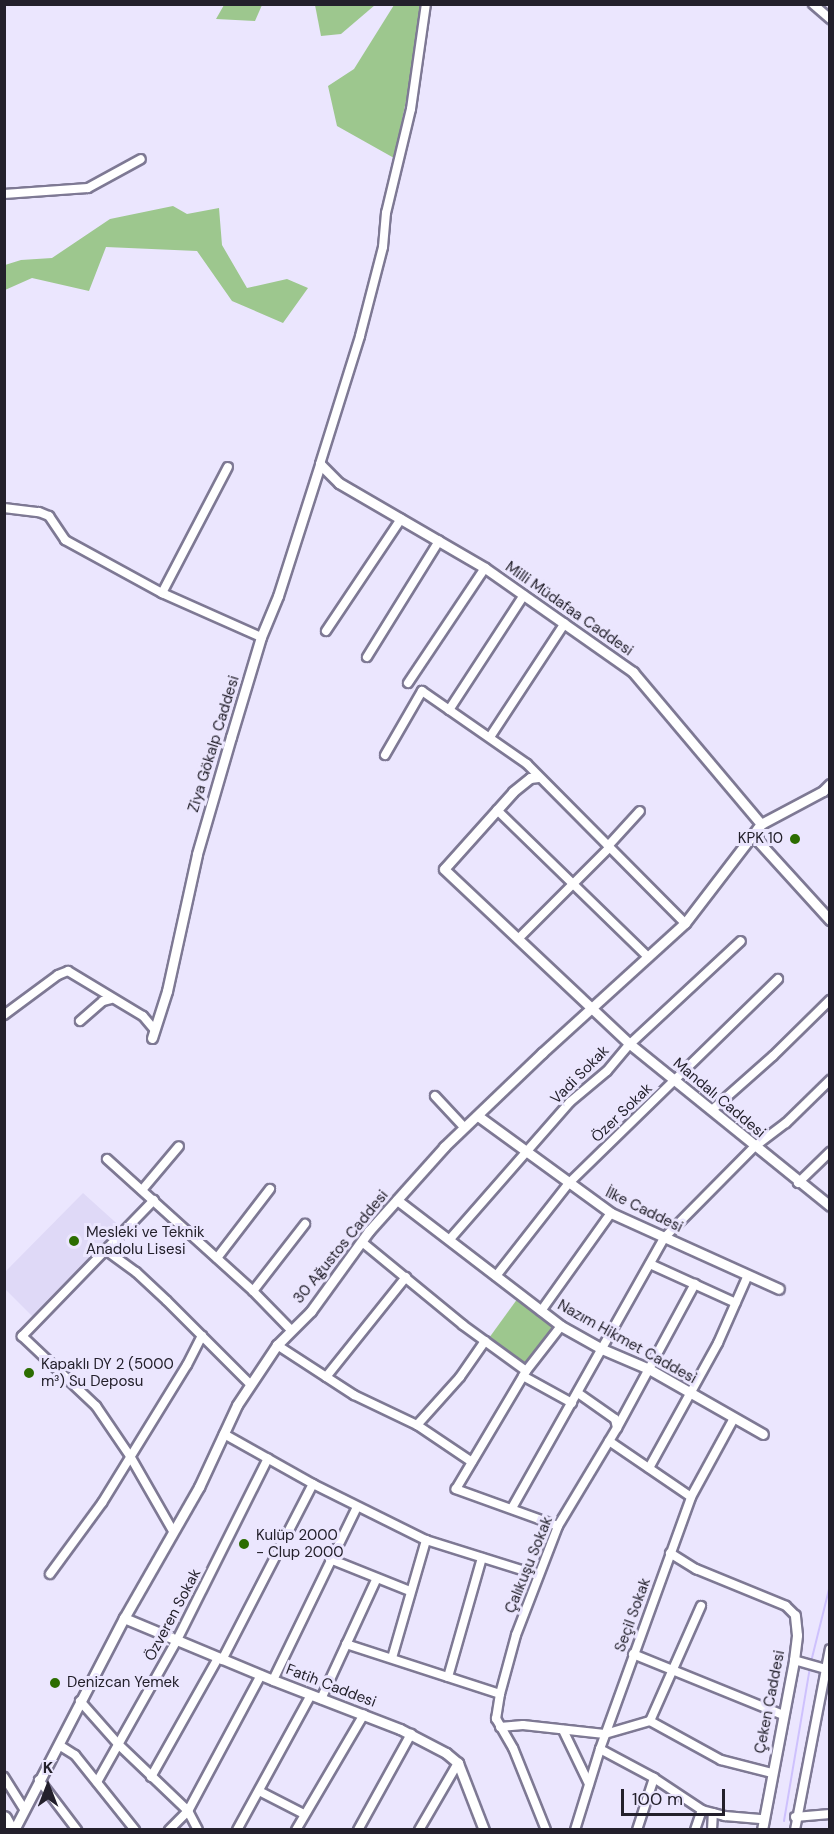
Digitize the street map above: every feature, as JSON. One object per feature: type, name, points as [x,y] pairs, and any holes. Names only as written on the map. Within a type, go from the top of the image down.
[{"type":"highway","points":[[4,1819],[12,1830]]},
{"type":"street","points":[[320,464],[360,336],[383,247],[386,213],[411,109],[426,4]]},
{"type":"street","points":[[813,4],[830,19]]},
{"type":"street","points":[[4,194],[88,188],[141,159]]},
{"type":"street","name":"Milli Müdafaa Caddesi","points":[[320,464],[339,483],[485,568],[633,672],[760,827],[758,841],[830,920]]},
{"type":"street","name":"Ziya Gökalp Caddesi","points":[[153,1034],[167,991],[197,854],[261,637],[278,596],[320,464]]},
{"type":"street","points":[[162,593],[228,467]]},
{"type":"street","points":[[4,508],[39,512],[49,516],[65,540],[162,593],[261,637]]},
{"type":"street","points":[[326,632],[401,519]]},
{"type":"street","points":[[367,657],[439,541]]},
{"type":"street","points":[[408,683],[485,568]]},
{"type":"street","points":[[449,710],[524,595]]},
{"type":"street","points":[[490,737],[565,623]]},
{"type":"street","points":[[385,755],[422,691],[527,764],[685,923]]},
{"type":"street","points":[[538,777],[530,778],[497,810],[648,957]]},
{"type":"street","points":[[760,827],[823,791],[830,784]]},
{"type":"street","name":"Mandalı Caddesi","points":[[497,810],[444,869],[630,1044],[798,1183],[830,1206]]},
{"type":"street","points":[[518,939],[574,884],[640,811]]},
{"type":"street","name":"30 Ağustos Caddesi","points":[[12,1830],[59,1746],[124,1618],[200,1487],[249,1383],[277,1345],[311,1311],[362,1242],[464,1127],[685,923],[760,827]]},
{"type":"street","name":"Vadi Sokak","points":[[450,1239],[570,1102],[607,1071],[630,1044],[741,941]]},
{"type":"street","points":[[4,1015],[58,975],[68,971],[111,999],[143,1016],[153,1034]]},
{"type":"street","name":"Özer Sokak","points":[[496,1276],[569,1183],[778,980]]},
{"type":"street","points":[[80,1021],[103,1001],[111,999]]},
{"type":"street","points":[[712,1110],[773,1056],[830,1000]]},
{"type":"street","points":[[512,1508],[665,1237],[754,1147],[786,1123],[830,1080]]},
{"type":"street","points":[[435,1096],[464,1127]]},
{"type":"street","name":"İlke Caddesi","points":[[478,1116],[528,1150],[611,1213],[779,1289]]},
{"type":"street","points":[[142,1190],[179,1146]]},
{"type":"street","points":[[798,1183],[830,1152]]},
{"type":"street","points":[[107,1160],[253,1291],[291,1330]]},
{"type":"street","points":[[217,1258],[270,1190]]},
{"type":"street","points":[[154,1200],[22,1336],[96,1406],[130,1456],[173,1531]]},
{"type":"street","name":"Nazım Hikmet Caddesi","points":[[398,1200],[561,1326],[602,1349],[649,1370],[763,1434]]},
{"type":"street","points":[[541,1311],[611,1213]]},
{"type":"street","points":[[253,1291],[305,1224]]},
{"type":"street","points":[[362,1242],[524,1373],[572,1402]]},
{"type":"street","points":[[107,1251],[136,1272],[249,1383]]},
{"type":"street","points":[[650,1264],[736,1303]]},
{"type":"street","points":[[649,1468],[691,1395],[748,1275]]},
{"type":"street","points":[[326,1377],[406,1277]]},
{"type":"street","name":"Çalıkuşu Sokak","points":[[498,1723],[500,1694],[516,1635],[558,1526],[649,1370],[695,1284]]},
{"type":"street","points":[[558,1526],[456,1489],[524,1373],[561,1326]]},
{"type":"street","points":[[50,1574],[102,1503],[187,1365],[202,1335]]},
{"type":"street","points":[[417,1425],[448,1391],[485,1341]]},
{"type":"street","points":[[277,1345],[354,1395],[417,1425],[472,1462]]},
{"type":"street","points":[[578,1393],[615,1419],[616,1428]]},
{"type":"street","name":"Seçil Sokak","points":[[575,1830],[605,1734],[691,1497],[734,1418]]},
{"type":"street","points":[[224,1434],[313,1484],[426,1540],[538,1575]]},
{"type":"street","points":[[609,1440],[691,1497]]},
{"type":"street","name":"Özveren Sokak","points":[[97,1782],[177,1640],[268,1458]]},
{"type":"street","points":[[151,1777],[220,1659],[313,1484]]},
{"type":"street","points":[[273,1680],[357,1507]]},
{"type":"street","points":[[392,1658],[426,1540]]},
{"type":"street","points":[[670,1553],[696,1569],[786,1606],[795,1615]]},
{"type":"street","points":[[448,1677],[482,1558]]},
{"type":"street","points":[[330,1559],[410,1590]]},
{"type":"street","points":[[237,1830],[346,1644],[378,1578]]},
{"type":"street","points":[[650,1721],[701,1606]]},
{"type":"street","name":"Çeken Caddesi","points":[[762,1830],[794,1660],[797,1635],[795,1615]]},
{"type":"street","name":"Fatih Caddesi","points":[[124,1618],[220,1659],[411,1734],[446,1753],[458,1763]]},
{"type":"street","points":[[346,1644],[500,1694]]},
{"type":"street","points":[[795,1830],[795,1817],[830,1649]]},
{"type":"street","points":[[633,1654],[783,1715]]},
{"type":"street","points":[[794,1660],[827,1670]]},
{"type":"street","points":[[169,1830],[188,1811],[261,1675]]},
{"type":"street","points":[[80,1701],[118,1744],[188,1811],[198,1830]]},
{"type":"street","points":[[298,1829],[304,1814],[364,1714]]},
{"type":"street","points":[[498,1723],[605,1734],[650,1721],[721,1760],[772,1773]]},
{"type":"street","points":[[498,1723],[513,1748],[546,1830]]},
{"type":"street","points":[[563,1730],[589,1784]]},
{"type":"street","points":[[358,1830],[411,1734]]},
{"type":"street","points":[[59,1746],[75,1755],[135,1830]]},
{"type":"street","points":[[600,1749],[654,1778],[702,1810],[763,1819]]},
{"type":"street","points":[[458,1763],[483,1829]]},
{"type":"street","points":[[419,1830],[458,1763]]},
{"type":"street","points":[[4,1777],[24,1809]]},
{"type":"street","points":[[637,1830],[654,1778]]},
{"type":"street","points":[[39,1780],[77,1830]]},
{"type":"street","points":[[259,1791],[304,1814]]},
{"type":"street","points":[[696,1830],[702,1810]]},
{"type":"street","points":[[712,1830],[713,1813]]},
{"type":"street","points":[[795,1817],[830,1814]]},
{"type":"shaded area","name":"Mesleki ve Teknik Anadolu Lisesi","points":[[83,1193],[124,1230],[35,1319],[5,1289],[4,1273]]},
{"type":"green space","points":[[315,4],[375,5],[341,34],[321,36]]},
{"type":"green space","points":[[224,5],[262,5],[255,21],[216,19]]},
{"type":"green space","points":[[394,5],[419,5],[420,12],[419,39],[394,158],[337,126],[328,86],[354,69]]},
{"type":"green space","points":[[173,206],[187,214],[219,208],[222,245],[247,288],[287,279],[308,288],[283,323],[232,301],[197,251],[106,247],[89,291],[32,278],[5,290],[5,265],[21,260],[52,258],[110,219]]},
{"type":"green space","points":[[518,1298],[556,1326],[527,1365],[489,1338]]},
{"type":"waterway","points":[[811,1662],[830,1585]]},
{"type":"waterway","points":[[784,1821],[810,1668]]},
{"type":"place","name":"KPK 10","points":[[795,839]]},
{"type":"place","name":"Mesleki ve Teknik Anadolu Lisesi","points":[[74,1241]]},
{"type":"place","name":"Kapaklı DY 2 (5000 m³) Su Deposu","points":[[29,1373]]},
{"type":"place","name":"Kulüp 2000 - Clup 2000","points":[[244,1544]]},
{"type":"place","name":"Denizcan Yemek","points":[[55,1683]]}]
